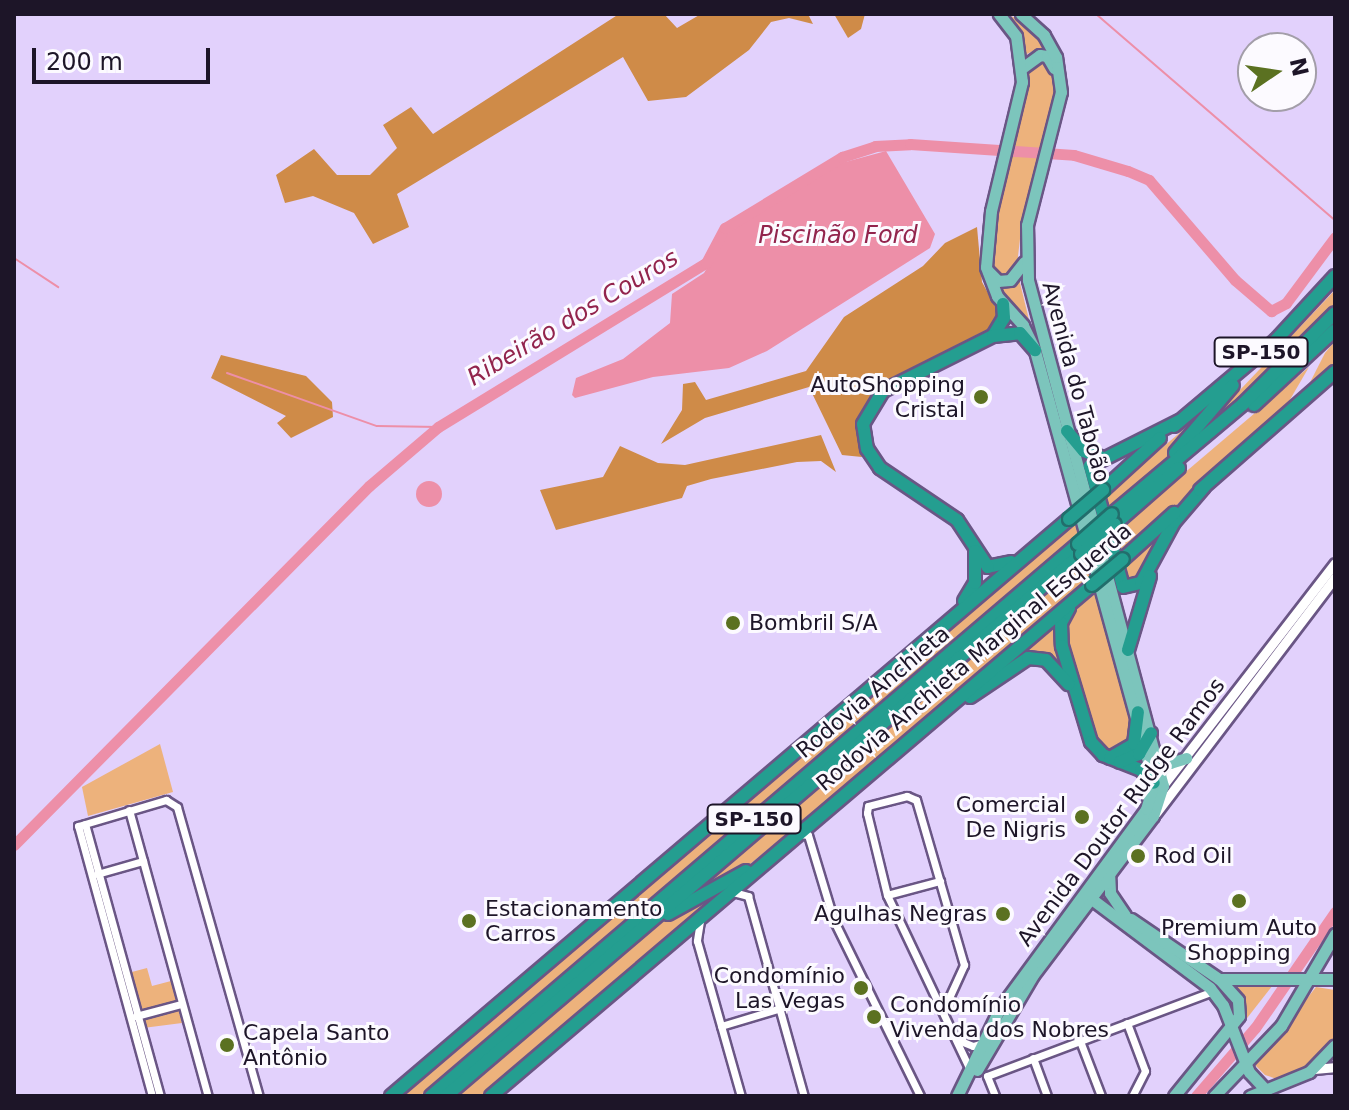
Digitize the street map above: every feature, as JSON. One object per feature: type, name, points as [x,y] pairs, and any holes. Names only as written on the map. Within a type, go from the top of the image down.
[{"type":"highway","name":"SP-150","points":[[391,1096],[1276,340],[1335,276]]},
{"type":"highway","points":[[993,336],[1004,318],[1003,304]]},
{"type":"highway","name":"Rodovia Anchieta","points":[[1114,519],[1145,486],[1275,375],[1335,313]]},
{"type":"highway","name":"Rodovia Anchieta","points":[[446,1096],[651,923],[1335,330]]},
{"type":"highway","points":[[1035,350],[1020,333],[993,336],[883,391],[863,424],[867,449],[880,468],[953,516],[974,543],[984,563],[996,569],[1047,537]]},
{"type":"highway","points":[[1145,486],[1276,340]]},
{"type":"highway","name":"Rodovia Anchieta Marginal Esquerda","points":[[494,1094],[797,833],[1123,559],[1335,372]]},
{"type":"highway","points":[[1179,421],[1125,452],[1091,464],[1089,474],[1119,582],[1126,589],[1137,587],[1153,564],[1174,522],[1204,487]]},
{"type":"highway","points":[[1067,431],[1084,451],[1103,458]]},
{"type":"highway","points":[[952,618],[975,583],[974,543]]},
{"type":"highway","name":"Rodovia Anchieta","points":[[431,1096],[1080,549]]},
{"type":"highway","points":[[1128,650],[1153,564]]},
{"type":"highway","points":[[1079,596],[1060,627],[1072,689],[1091,742],[1115,760],[1144,772],[1158,784]]},
{"type":"highway","points":[[915,736],[1025,659],[1046,660],[1072,689]]},
{"type":"highway","points":[[1115,760],[1133,746],[1138,712]]},
{"type":"highway","points":[[1115,760],[1149,739]]},
{"type":"highway","points":[[651,923],[721,887],[783,846]]},
{"type":"main road","points":[[999,14],[1016,36],[1022,68],[1012,134],[1001,167],[986,267],[998,281],[1010,280],[1025,258]]},
{"type":"main road","points":[[1021,14],[1050,54],[1031,58],[1022,68]]},
{"type":"main road","name":"Avenida do Taboão","points":[[1050,54],[1061,83],[1052,140],[1027,225],[1025,258],[1067,431],[1128,650],[1158,784]]},
{"type":"main road","name":"Avenida do Taboão","points":[[986,267],[1003,304],[1035,350],[1138,712],[1158,756],[1158,784],[1150,812]]},
{"type":"main road","points":[[1158,756],[1170,763],[1191,757]]},
{"type":"main road","name":"Avenida Doutor Rudge Ramos","points":[[965,1096],[1007,1014],[1077,914],[1088,891],[1109,870],[1150,812]]},
{"type":"main road","name":"Avenida Doutor Rudge Ramos","points":[[957,1096],[978,1071],[982,1043],[1088,891],[1150,812]]},
{"type":"main road","points":[[1109,870],[1110,893],[1125,915]]},
{"type":"main road","points":[[1088,891],[1213,991],[1244,1062],[1266,1090]]},
{"type":"main road","points":[[1088,891],[1219,979],[1239,1005],[1232,1031],[1174,1096]]},
{"type":"main road","points":[[1077,914],[1112,912]]},
{"type":"main road","points":[[1214,1096],[1281,1026],[1305,977],[1331,952],[1335,934]]},
{"type":"main road","points":[[1219,979],[1335,979]]},
{"type":"main road","points":[[1250,1096],[1313,1069],[1335,1045]]},
{"type":"street","name":"Avenida Doutor Rudge Ramos","points":[[1150,812],[1335,563]]},
{"type":"street","name":"Avenida Doutor Rudge Ramos","points":[[1158,784],[1191,757],[1335,577]]},
{"type":"street","points":[[943,1011],[964,970],[940,881],[911,795],[870,806],[867,813],[887,895],[956,1039],[995,1096]]},
{"type":"street","points":[[160,1096],[134,1017],[81,825],[166,800],[177,807],[259,1096]]},
{"type":"street","points":[[129,810],[208,1096]]},
{"type":"street","points":[[797,833],[808,835],[834,921],[920,1096]]},
{"type":"street","points":[[95,874],[143,861]]},
{"type":"street","points":[[887,895],[940,881]]},
{"type":"street","points":[[730,892],[748,896],[804,1096]]},
{"type":"street","points":[[701,918],[697,941],[741,1096]]},
{"type":"street","points":[[978,1071],[1033,1058],[1213,991]]},
{"type":"street","points":[[134,1017],[181,1004]]},
{"type":"street","points":[[721,1026],[781,1008]]},
{"type":"street","points":[[134,1017],[152,1096]]},
{"type":"street","points":[[1127,1023],[1145,1071],[1132,1096]]},
{"type":"street","points":[[956,1039],[967,1046],[982,1043]]},
{"type":"street","points":[[1080,1041],[1101,1096]]},
{"type":"street","points":[[1033,1058],[1047,1096]]},
{"type":"street","points":[[1313,1069],[1335,1067]]},
{"type":"shaded area","points":[[619,14],[664,14],[677,28],[701,14],[808,14],[813,24],[789,18],[771,22],[749,50],[686,97],[648,101],[623,57],[397,194],[409,227],[373,244],[354,213],[313,196],[285,203],[276,175],[314,149],[337,175],[370,175],[397,148],[383,125],[411,107],[433,134]]},
{"type":"shaded area","points":[[834,14],[865,14],[861,29],[848,38]]},
{"type":"shaded area","points":[[1004,14],[1029,22],[1049,53],[1037,49],[1023,56]]},
{"type":"shaded area","points":[[1042,58],[1057,80],[1054,115],[1023,213],[1017,265],[1011,277],[995,275],[990,248],[1000,187],[1027,71]]},
{"type":"shaded area","points":[[977,227],[982,282],[1001,317],[993,331],[876,389],[858,426],[862,457],[842,455],[809,387],[705,418],[661,444],[682,410],[683,384],[695,382],[706,400],[806,371],[844,317],[923,266],[945,243]]},
{"type":"shaded area","points":[[1019,279],[1033,336],[1002,299],[998,286]]},
{"type":"shaded area","points":[[1335,290],[1335,306],[1311,333],[1203,429]]},
{"type":"shaded area","points":[[1335,341],[1335,368],[1299,404],[1325,353]]},
{"type":"shaded area","points":[[221,355],[306,376],[332,402],[333,417],[291,438],[277,423],[286,416],[211,378]]},
{"type":"shaded area","points":[[1309,367],[1281,415],[1122,552],[1115,532]]},
{"type":"shaded area","points":[[1197,418],[1174,451],[989,614],[420,1096],[403,1096]]},
{"type":"shaded area","points":[[821,435],[836,472],[821,461],[797,462],[711,479],[687,486],[682,498],[556,530],[540,490],[603,477],[620,446],[658,463],[685,465]]},
{"type":"shaded area","points":[[1169,527],[1134,585],[1129,586],[1122,566]]},
{"type":"shaded area","points":[[1087,558],[1092,575],[1084,584],[877,762],[750,864],[693,893]]},
{"type":"shaded area","points":[[1099,590],[1134,719],[1134,737],[1117,752],[1105,749],[1094,732],[1066,630],[1074,611]]},
{"type":"shaded area","points":[[1060,620],[1064,671],[1057,663],[1008,665]]},
{"type":"shaded area","points":[[160,744],[173,792],[88,816],[82,787]]},
{"type":"shaded area","points":[[744,876],[483,1096],[455,1096],[658,923]]},
{"type":"shaded area","points":[[147,968],[152,986],[171,981],[182,1023],[143,1028],[128,973]]},
{"type":"shaded area","points":[[1276,981],[1237,1031],[1230,985]]},
{"type":"shaded area","points":[[1316,987],[1335,990],[1334,1038],[1302,1071],[1277,1079],[1265,1075],[1255,1065]]},
{"type":"water","name":"Piscinão Ford","points":[[886,151],[935,234],[930,248],[767,351],[729,368],[653,377],[575,398],[572,395],[576,378],[623,359],[670,323],[672,294],[704,273],[729,232],[838,164]]},
{"type":"water","points":[[429,481],[438,485],[442,494],[438,503],[429,507],[420,503],[416,494],[420,485]]},
{"type":"waterway","points":[[1096,14],[1335,220]]},
{"type":"waterway","name":"Ribeirão dos Couros","points":[[14,845],[369,486],[438,427],[706,263],[725,228],[842,157],[875,146],[910,144],[1074,155],[1128,171],[1149,180],[1235,280],[1271,311],[1286,303],[1335,237]]},
{"type":"waterway","points":[[14,258],[58,287]]},
{"type":"waterway","points":[[227,373],[377,426],[438,427]]},
{"type":"waterway","points":[[1196,1096],[1255,1028],[1335,912]]},
{"type":"place","name":"AutoShopping Cristal","points":[[981,397]]},
{"type":"place","name":"Bombril S/A","points":[[733,623]]},
{"type":"place","name":"Comercial De Nigris","points":[[1082,817]]},
{"type":"place","name":"Rod Oil","points":[[1138,856]]},
{"type":"place","name":"Premium Auto Shopping","points":[[1239,901]]},
{"type":"place","name":"Agulhas Negras","points":[[1003,914]]},
{"type":"place","name":"Estacionamento Carros","points":[[469,921]]},
{"type":"place","name":"Condomínio Las Vegas","points":[[861,988]]},
{"type":"place","name":"Condomínio Vivenda dos Nobres","points":[[874,1017]]},
{"type":"place","name":"Capela Santo Antônio","points":[[227,1045]]}]
